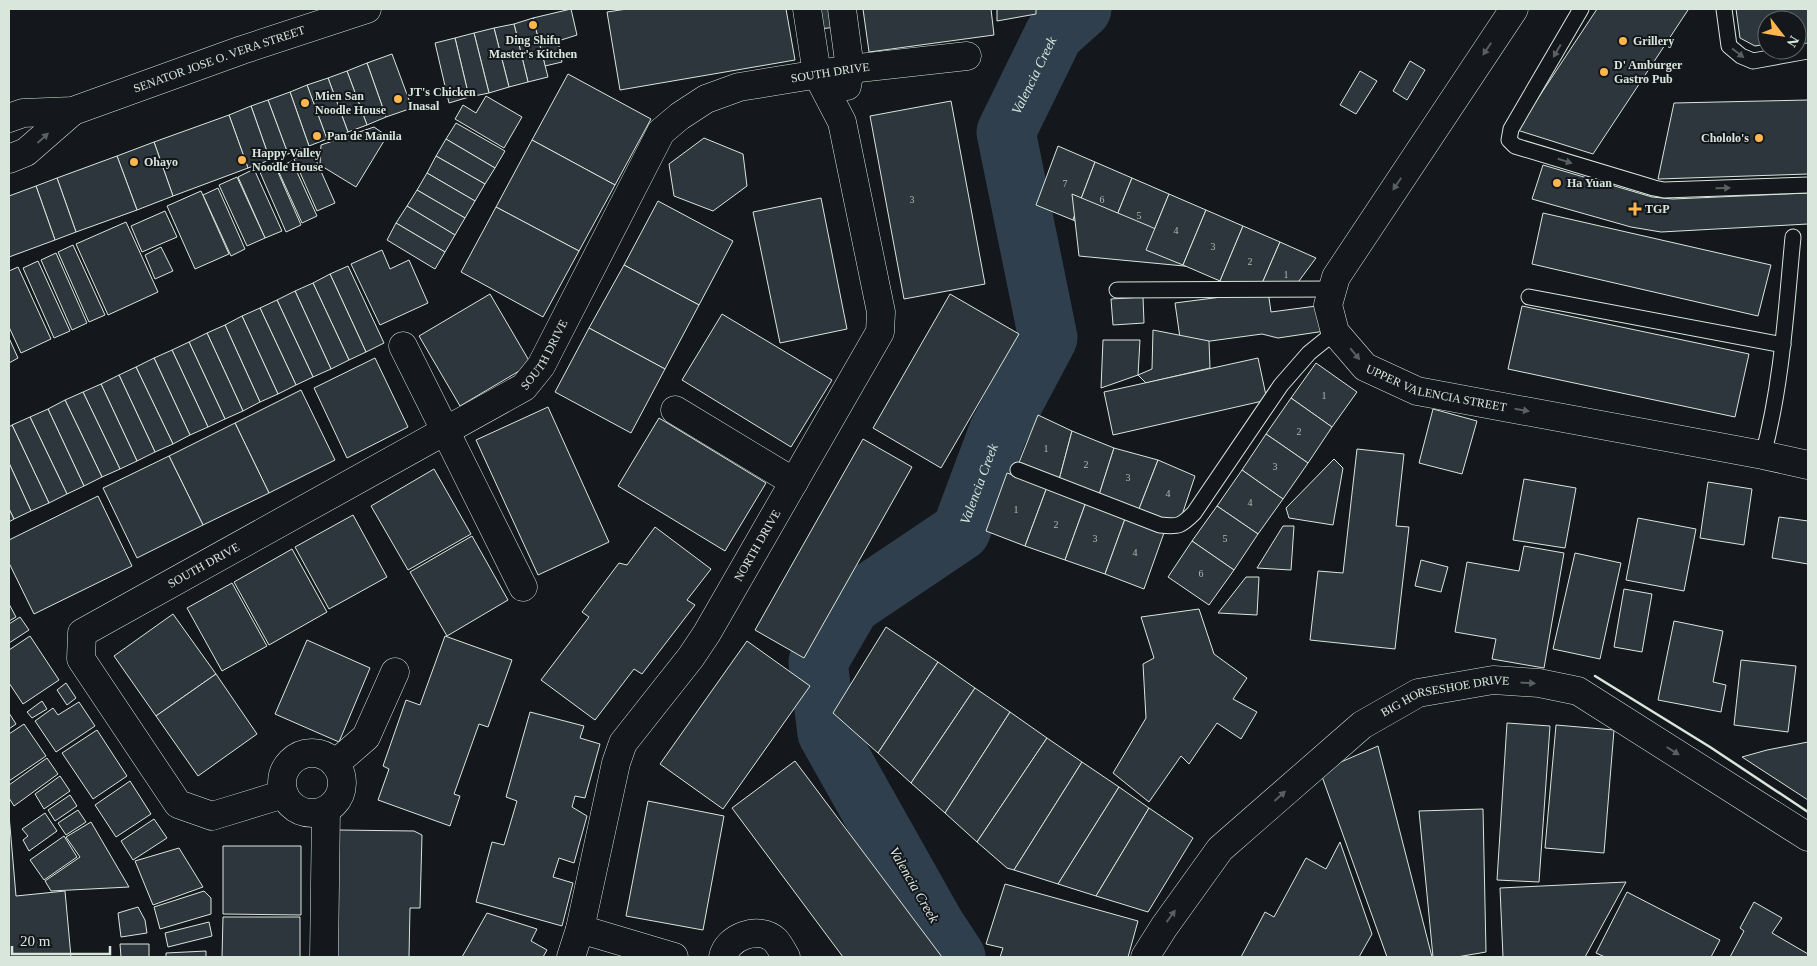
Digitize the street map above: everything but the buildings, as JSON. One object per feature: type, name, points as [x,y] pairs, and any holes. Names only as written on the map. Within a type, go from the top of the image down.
[{"type":"street","name":"SENATOR JOSE O. VERA STREET","points":[[9,118],[23,113],[73,111],[242,50],[367,9]]},
{"type":"street","name":"NORTH DRIVE","points":[[571,957],[580,929],[616,763],[623,744],[691,657],[707,633],[880,332],[881,312],[842,122],[817,74],[807,9]]},
{"type":"street","name":"NORTH DRIVE","points":[[842,9],[850,69],[842,122]]},
{"type":"street","name":"UPPER VALENCIA STREET","points":[[1514,9],[1336,276],[1328,305],[1335,332],[1366,367],[1417,391],[1764,455],[1808,465]]},
{"type":"street","name":"SOUTH DRIVE","points":[[284,794],[212,816],[178,804],[81,659],[82,633],[524,387],[541,366],[662,132],[680,116],[706,99],[739,87],[817,74],[966,56]]},
{"type":"street","name":"SENATOR JOSE O. VERA STREET","points":[[9,159],[26,152],[73,111]]},
{"type":"street","points":[[403,346],[523,587]]},
{"type":"street","points":[[675,410],[794,482]]},
{"type":"street","points":[[336,764],[366,737],[394,672]]},
{"type":"street","name":"BIG HORSESHOE DRIVE","points":[[1145,957],[1164,926],[1220,849],[1362,725],[1418,693],[1493,680],[1539,683],[1578,691],[1808,837]]},
{"type":"street","points":[[305,754],[322,754],[336,764],[342,780],[339,798],[326,810],[314,814],[301,812],[291,805],[284,794],[283,777],[290,762],[305,754]]},
{"type":"street","points":[[324,957],[326,810]]},
{"type":"street","points":[[580,929],[674,957]]},
{"type":"street","points":[[723,957],[724,952],[734,939],[757,932],[774,939],[786,957]]},
{"type":"lane","points":[[1581,9],[1511,129],[1509,140],[1515,146],[1664,190],[1808,185]]},
{"type":"lane","points":[[1724,9],[1729,46],[1740,56],[1752,60],[1808,51]]},
{"type":"lane","points":[[1764,455],[1772,423],[1783,345],[1794,236]]},
{"type":"lane","points":[[1117,290],[1333,289]]},
{"type":"lane","points":[[1529,297],[1783,345]]},
{"type":"lane","points":[[1018,470],[1160,525],[1176,526],[1182,524],[1194,513],[1281,385],[1309,353],[1335,332]]},
{"type":"waterway","name":"Valencia Creek","points":[[956,957],[935,925],[827,733],[818,662],[851,605],[961,531],[998,432],[1048,338],[1006,132],[1054,34],[1082,9]]},
{"type":"wall","points":[[1595,676],[1710,747],[1808,812]]},
{"type":"place","name":"Ding Shifu Master's Kitchen","points":[[533,25]]},
{"type":"place","name":"Grillery","points":[[1623,41]]},
{"type":"place","name":"D' Amburger Gastro Pub","points":[[1604,72]]},
{"type":"place","name":"JT's Chicken Inasal","points":[[398,99]]},
{"type":"place","name":"Mien San Noodle House","points":[[305,103]]},
{"type":"place","name":"Pan de Manila","points":[[317,136]]},
{"type":"place","name":"Chololo's","points":[[1759,138]]},
{"type":"place","name":"Happy Valley Noodle House","points":[[242,160]]},
{"type":"place","name":"Ohayo","points":[[134,162]]},
{"type":"place","name":"Ha Yuan","points":[[1557,183]]},
{"type":"place","name":"TGP","points":[[1635,209]]}]
